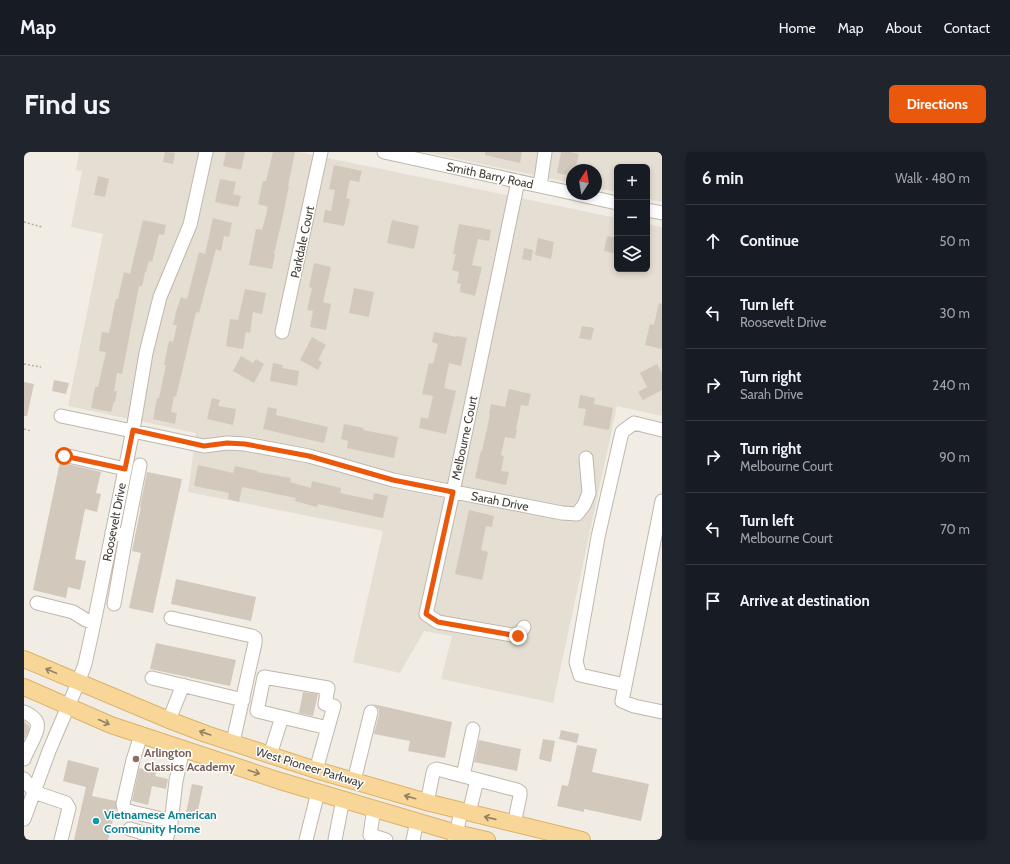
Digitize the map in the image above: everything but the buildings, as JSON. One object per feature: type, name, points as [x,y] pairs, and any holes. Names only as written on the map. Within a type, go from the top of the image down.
[{"type":"main road","name":"West Pioneer Parkway","points":[[24,659],[169,720],[316,770],[427,803],[582,840]]},
{"type":"main road","name":"West Pioneer Parkway","points":[[25,689],[111,725],[183,749],[318,792],[417,821],[455,836],[488,840]]},
{"type":"street","name":"Roosevelt Drive","points":[[24,818],[49,751],[85,664],[133,430],[146,353],[160,297],[190,224],[206,152]]},
{"type":"street","name":"Parkdale Court","points":[[282,332],[321,152]]},
{"type":"street","name":"Smith Barry Road","points":[[384,152],[566,192]]},
{"type":"street","points":[[540,186],[545,152]]},
{"type":"street","name":"Melbourne Court","points":[[518,181],[426,614],[438,622],[518,636],[524,627]]},
{"type":"street","points":[[602,200],[614,202]]},
{"type":"street","points":[[650,211],[662,213]]},
{"type":"street","name":"Sarah Drive","points":[[60,416],[204,446],[227,443],[245,444],[309,456],[393,480],[562,513],[577,514],[584,505],[589,493],[586,458]]},
{"type":"street","points":[[625,685],[580,675],[576,662],[598,537],[622,432],[634,423],[662,430]]},
{"type":"street","points":[[64,456],[125,469]]},
{"type":"street","points":[[114,604],[140,464]]},
{"type":"street","points":[[662,501],[622,701],[634,706],[662,712]]},
{"type":"street","points":[[117,505],[131,508]]},
{"type":"street","points":[[112,532],[126,536]]},
{"type":"street","points":[[37,603],[73,612],[94,623]]},
{"type":"street","points":[[171,618],[252,636],[255,638],[233,742]]},
{"type":"street","points":[[316,770],[328,728],[334,706],[325,704],[328,688],[264,677],[257,711],[328,728]]},
{"type":"street","points":[[152,678],[243,700]]},
{"type":"street","points":[[169,720],[183,686]]},
{"type":"street","points":[[24,712],[37,722],[38,728],[24,759]]},
{"type":"street","points":[[354,781],[370,712]]},
{"type":"street","points":[[270,755],[282,717]]},
{"type":"street","points":[[463,776],[473,729]]},
{"type":"street","points":[[141,735],[131,767],[123,804],[124,809],[171,821]]},
{"type":"street","points":[[130,829],[165,840],[171,821],[176,781],[183,749]]},
{"type":"street","points":[[427,803],[434,770],[437,769],[520,792],[514,824]]},
{"type":"street","points":[[24,779],[34,792],[66,802],[69,808],[61,840]]},
{"type":"street","points":[[455,836],[477,780]]},
{"type":"street","points":[[306,840],[318,792]]},
{"type":"street","points":[[335,840],[343,799]]},
{"type":"street","points":[[374,808],[370,836],[386,840]]},
{"type":"street","points":[[413,840],[417,821]]},
{"type":"path","points":[[24,222],[42,227]]},
{"type":"path","points":[[24,364],[41,367]]},
{"type":"path","points":[[24,429],[31,430]]},
{"type":"shaded area","points":[[79,152],[299,152],[614,217],[614,272],[650,272],[650,225],[662,227],[662,416],[617,406],[553,703],[441,679],[452,636],[424,631],[400,673],[353,662],[383,531],[188,492],[196,433],[68,406],[103,234],[71,227],[82,171],[76,170]]},
{"type":"shaded area","points":[[425,152],[662,152],[662,202],[650,200],[650,164],[614,164],[614,191],[602,189],[602,164],[566,164],[566,182]]},
{"type":"place","name":"Arlington Classics Academy","points":[[136,759]]},
{"type":"place","name":"Vietnamese American Community Home","points":[[96,821]]},
{"type":"route","points":[[64,456],[125,469],[133,430],[204,446],[227,443],[245,444],[309,456],[393,480],[453,492],[426,614],[438,622],[518,636]]}]
